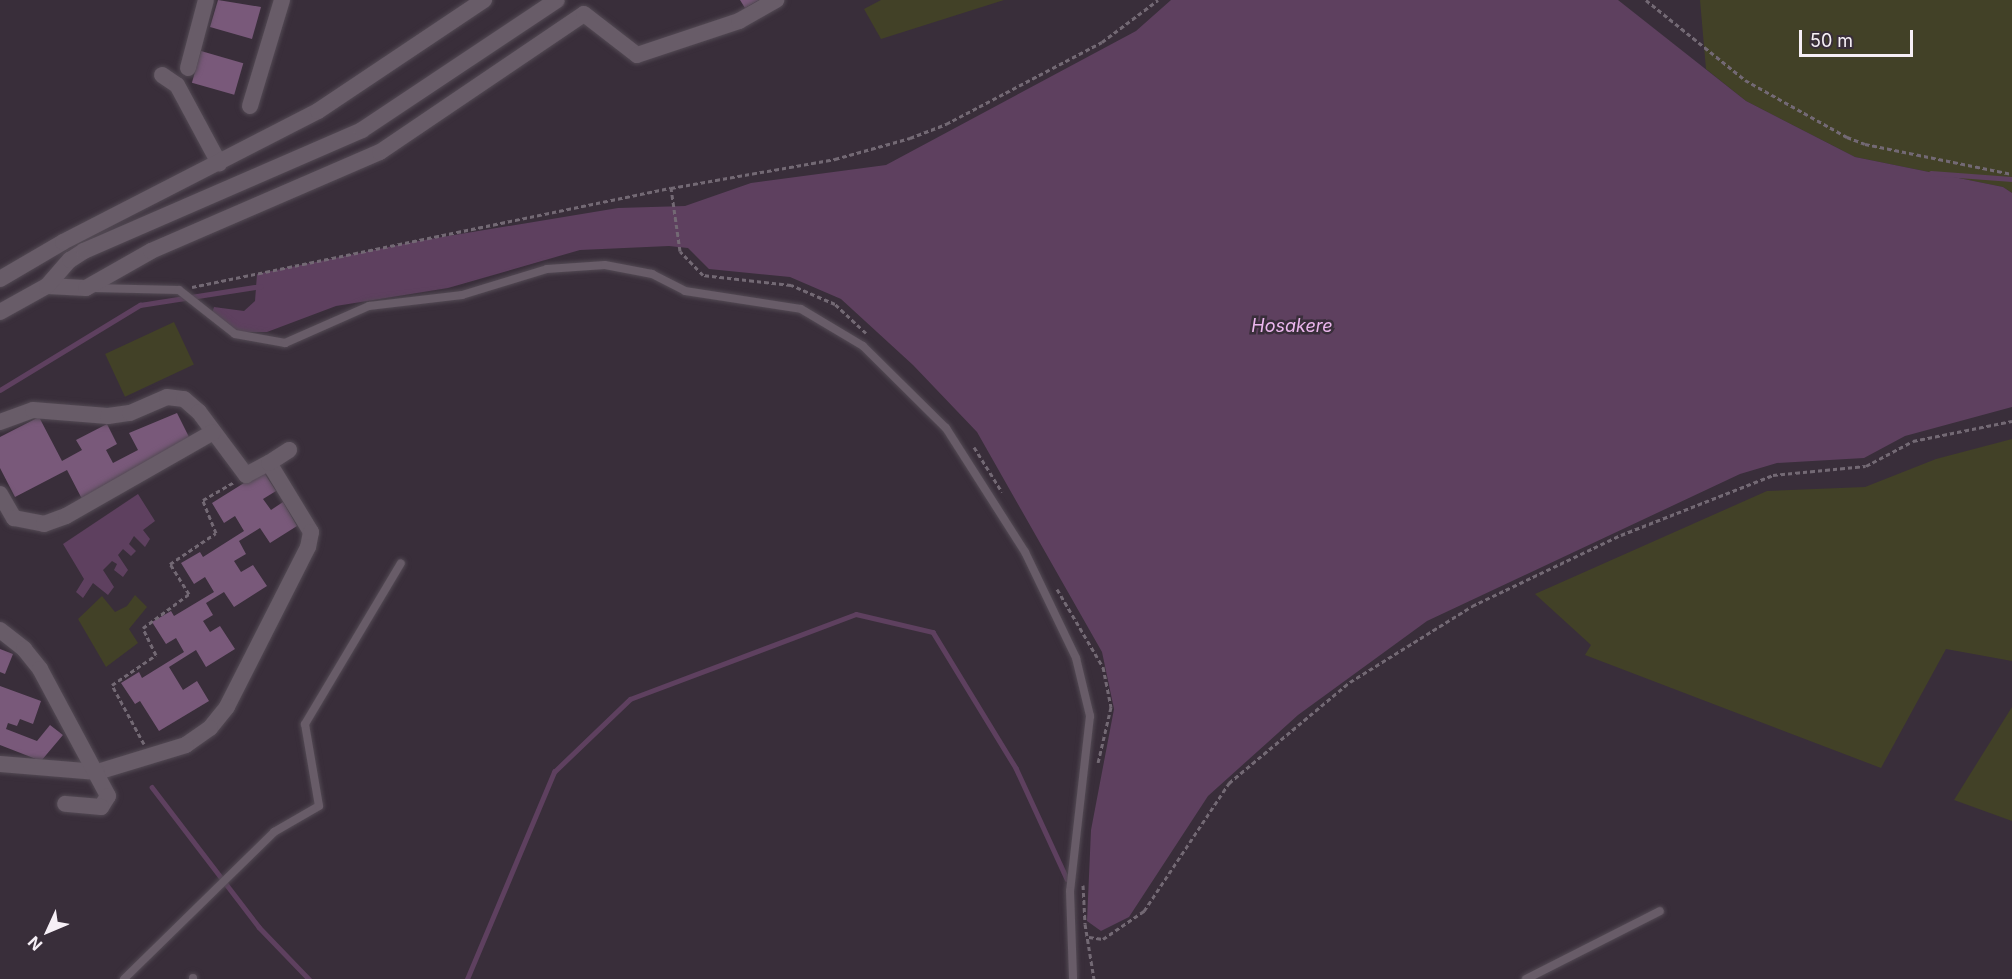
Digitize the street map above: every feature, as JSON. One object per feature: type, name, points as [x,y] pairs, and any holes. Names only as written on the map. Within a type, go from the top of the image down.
[{"type":"street","points":[[189,68],[206,0]]},
{"type":"street","points":[[250,106],[282,0]]},
{"type":"street","points":[[0,279],[74,236],[318,111],[484,0]]},
{"type":"street","points":[[0,312],[47,286],[70,260],[362,130],[557,0]]},
{"type":"street","points":[[47,286],[86,288],[151,251],[258,208],[380,152],[584,14],[637,55],[739,21],[776,0]]},
{"type":"street","points":[[162,75],[177,85],[219,163]]},
{"type":"street","points":[[362,130],[380,152]]},
{"type":"street","points":[[249,182],[258,208]]},
{"type":"street","points":[[142,229],[151,251]]},
{"type":"street","points":[[70,260],[86,288]]},
{"type":"street","points":[[0,422],[33,410],[108,416],[130,413],[166,397],[184,399],[246,475],[289,450]]},
{"type":"street","points":[[0,494],[14,518],[44,524],[66,516],[213,432]]},
{"type":"street","points":[[0,764],[97,772],[152,758],[195,739],[210,728],[227,707],[308,547],[311,532],[269,463]]},
{"type":"street","points":[[0,630],[24,649],[40,669],[108,796],[104,805],[65,804]]},
{"type":"lane","points":[[86,288],[179,290],[235,334],[285,343],[369,306],[462,295],[547,269],[605,265],[652,274],[685,291],[801,309],[863,346],[946,428],[1025,552],[1076,658],[1090,716],[1070,891],[1073,979]]},
{"type":"lane","points":[[124,979],[274,832],[319,806],[305,723],[401,563]]},
{"type":"lane","points":[[1526,979],[1660,911]]},
{"type":"path","points":[[179,290],[671,188],[835,159],[919,135],[1102,42],[1158,0]]},
{"type":"path","points":[[1646,0],[1745,80],[1847,136],[1865,144],[2012,174]]},
{"type":"path","points":[[671,188],[676,206],[680,251],[703,275],[791,285],[835,304],[875,341]]},
{"type":"path","points":[[1089,937],[1103,939],[1144,911],[1229,783],[1350,682],[1472,606],[1621,535],[1773,475],[1866,466],[1913,441],[2012,421]]},
{"type":"path","points":[[969,440],[1003,493]]},
{"type":"path","points":[[152,758],[112,685],[156,655],[143,628],[189,594],[170,564],[216,533],[203,500],[246,475]]},
{"type":"path","points":[[1053,581],[1102,667],[1111,706],[1097,766]]},
{"type":"path","points":[[1083,879],[1094,979]]},
{"type":"shaded area","points":[[881,0],[1004,0],[881,39],[864,9]]},
{"type":"shaded area","points":[[1700,0],[2012,0],[2012,193],[2003,187],[1855,157],[1746,101],[1706,69]]},
{"type":"shaded area","points":[[174,322],[194,365],[125,397],[105,354]]},
{"type":"shaded area","points":[[2012,439],[2012,661],[1946,649],[1881,768],[1585,655],[1591,645],[1535,594],[1767,491],[1865,487],[1936,459]]},
{"type":"shaded area","points":[[135,595],[147,607],[129,629],[138,643],[106,667],[78,619],[102,596],[115,612],[127,606]]},
{"type":"shaded area","points":[[2012,707],[2012,821],[1954,800]]},
{"type":"water","name":"Hosakere","points":[[1171,0],[1618,0],[1746,101],[1855,157],[2003,187],[2012,193],[2012,407],[1905,436],[1864,458],[1777,463],[1740,474],[1427,621],[1298,715],[1208,796],[1129,917],[1101,931],[1087,921],[1091,830],[1114,709],[1102,652],[977,432],[913,365],[841,299],[790,277],[709,269],[688,248],[669,246],[580,250],[448,288],[336,306],[267,332],[238,332],[212,313],[214,307],[244,311],[255,301],[257,274],[418,241],[618,208],[685,206],[751,183],[886,165],[1136,31]]},
{"type":"water","points":[[138,494],[155,521],[143,530],[150,539],[145,547],[134,536],[129,544],[136,551],[131,556],[123,549],[118,555],[128,570],[123,577],[114,570],[117,564],[112,561],[103,570],[114,587],[108,595],[93,583],[83,598],[76,592],[84,579],[63,544]]},
{"type":"building","points":[[218,0],[261,7],[252,39],[210,27]]},
{"type":"building","points":[[740,0],[759,0],[745,8]]},
{"type":"building","points":[[201,51],[243,63],[234,95],[192,83]]},
{"type":"building","points":[[177,413],[192,443],[82,499],[67,470],[15,497],[0,468],[0,437],[39,417],[62,461],[82,450],[76,440],[107,424],[117,444],[106,450],[113,463],[138,450],[129,433]]},
{"type":"building","points":[[263,471],[276,491],[263,499],[271,510],[283,502],[297,526],[270,543],[260,528],[239,541],[246,554],[234,561],[241,572],[253,565],[267,586],[234,607],[224,592],[206,603],[213,615],[203,621],[210,632],[220,626],[235,649],[206,667],[196,650],[169,667],[183,690],[197,681],[209,701],[159,731],[140,701],[135,704],[121,683],[139,672],[142,678],[184,652],[176,638],[166,644],[152,622],[171,611],[174,616],[214,592],[205,577],[194,584],[181,563],[200,552],[203,557],[244,531],[235,516],[224,523],[212,503]]},
{"type":"building","points":[[0,649],[13,654],[5,674],[0,672]]},
{"type":"building","points":[[0,686],[41,701],[33,724],[20,719],[17,726],[8,723],[6,729],[37,741],[50,725],[63,735],[41,761],[0,745]]},
{"type":"waterway","points":[[1931,173],[2012,179]]},
{"type":"waterway","points":[[0,390],[140,305],[261,286]]},
{"type":"waterway","points":[[467,979],[554,772],[630,699],[856,614],[933,632],[1016,768],[1067,879]]},
{"type":"waterway","points":[[152,787],[259,927],[309,979]]}]
